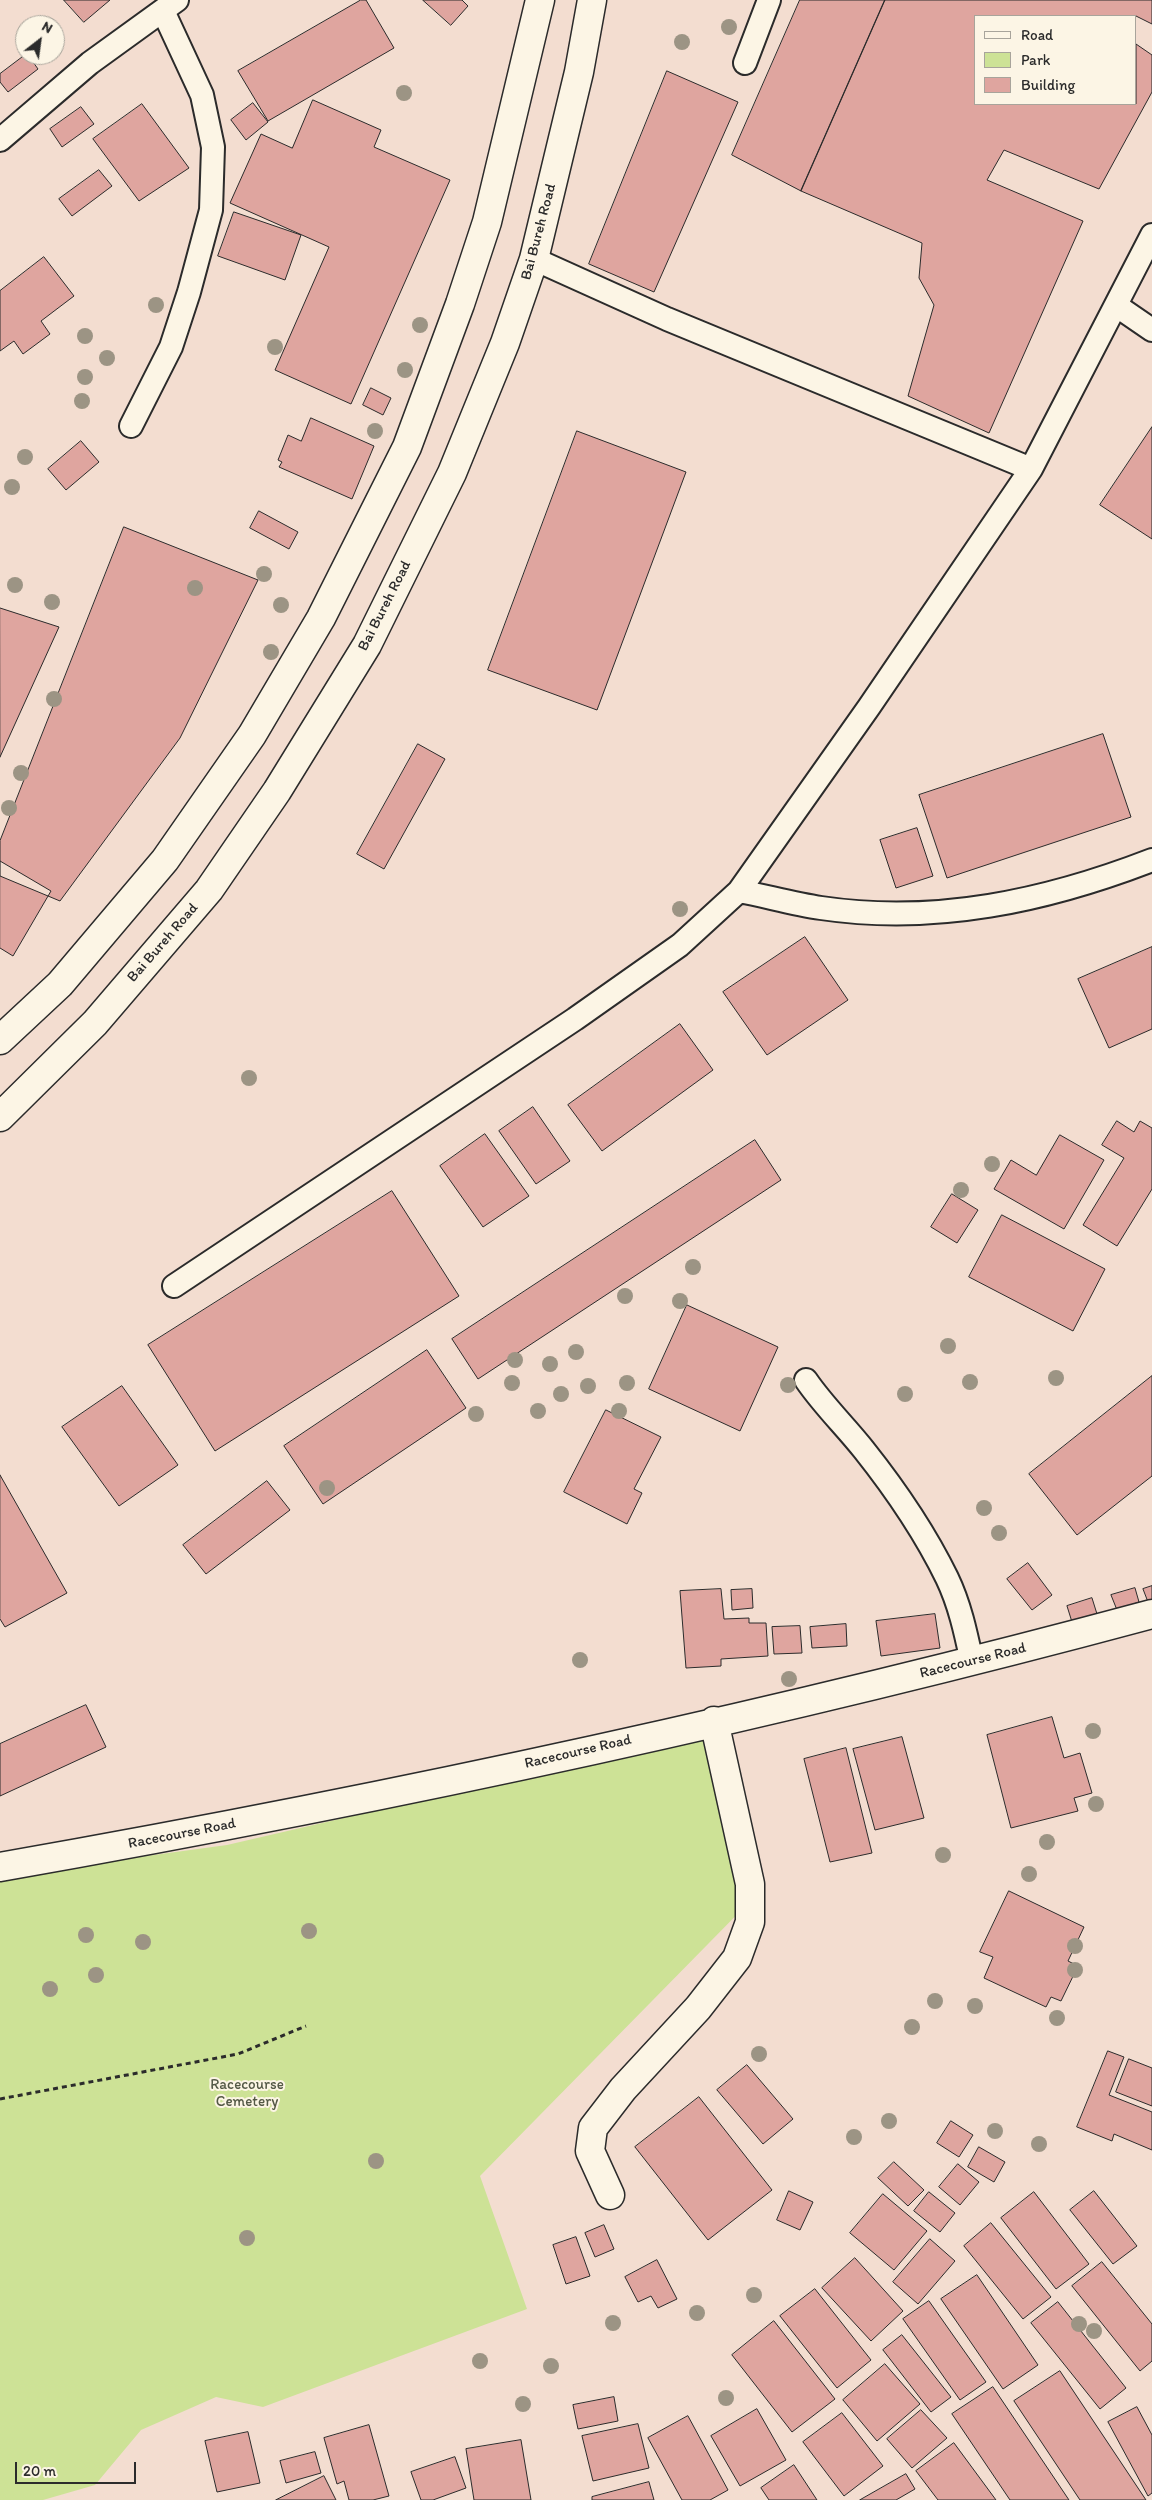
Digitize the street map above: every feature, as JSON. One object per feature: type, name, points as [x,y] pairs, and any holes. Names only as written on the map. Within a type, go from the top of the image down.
[{"type":"main road","points":[[0,1040],[60,984],[165,860],[252,735],[321,618],[407,447],[460,304],[487,222],[540,0]]},
{"type":"main road","name":"Bai Bureh Road","points":[[0,1117],[95,1022],[203,898],[276,791],[367,645],[452,473],[505,343],[534,259],[579,72],[592,0]]},
{"type":"main road","name":"Racecourse Road","points":[[0,1867],[416,1788],[972,1662],[1152,1614]]},
{"type":"main road","points":[[610,2195],[590,2151],[592,2128],[623,2089],[698,2008],[737,1958],[750,1922],[750,1884],[714,1721]]},
{"type":"lane","points":[[745,63],[769,0]]},
{"type":"lane","points":[[0,140],[90,63],[170,6],[202,95],[213,147],[211,210],[190,292],[171,346],[131,426]]},
{"type":"lane","points":[[174,1286],[576,1019],[680,945],[739,890],[870,707],[1031,469],[1117,306],[1152,235]]},
{"type":"lane","points":[[534,259],[667,319],[1031,469]]},
{"type":"lane","points":[[1117,306],[1152,330]]},
{"type":"lane","points":[[739,890],[820,908],[888,914],[937,913],[1037,898],[1108,877],[1152,860]]},
{"type":"lane","points":[[806,1380],[820,1401],[834,1414],[886,1478],[925,1540],[947,1579],[964,1624],[972,1662]]},
{"type":"path","points":[[0,2099],[238,2054],[306,2026]]},
{"type":"green space","name":"Racecourse Cemetery","points":[[728,1729],[765,1886],[480,2176],[527,2309],[263,2407],[216,2397],[141,2430],[95,2485],[43,2500],[0,2500],[0,1876],[227,1845]]},
{"type":"building","points":[[64,0],[110,0],[84,22]]},
{"type":"building","points":[[361,0],[366,0],[394,48],[268,121],[238,71]]},
{"type":"building","points":[[423,0],[462,0],[468,6],[451,25]]},
{"type":"building","points":[[800,0],[885,0],[801,191],[732,155]]},
{"type":"building","points":[[885,0],[1152,0],[1152,24],[1137,15],[974,15],[974,105],[1137,105],[1137,45],[1152,55],[1152,92],[1099,189],[1004,150],[987,180],[1083,221],[989,433],[908,396],[934,305],[919,278],[922,243],[801,191]]},
{"type":"building","points":[[15,63],[15,65],[35,65],[38,69],[8,92],[0,82],[0,74]]},
{"type":"building","points":[[667,71],[738,102],[654,292],[589,264]]},
{"type":"building","points":[[313,100],[381,130],[374,147],[450,180],[351,404],[275,370],[329,247],[230,203],[261,134],[292,148]]},
{"type":"building","points":[[253,103],[268,122],[246,140],[231,120]]},
{"type":"building","points":[[142,104],[189,168],[139,201],[93,139]]},
{"type":"building","points":[[81,107],[94,124],[62,147],[50,129]]},
{"type":"building","points":[[99,170],[112,186],[72,216],[59,199]]},
{"type":"building","points":[[234,212],[301,235],[285,280],[218,256]]},
{"type":"building","points":[[44,257],[74,296],[41,321],[50,334],[23,354],[14,341],[0,351],[0,291]]},
{"type":"building","points":[[371,388],[391,398],[383,415],[363,405]]},
{"type":"building","points":[[311,418],[374,446],[352,499],[279,467],[282,462],[278,460],[288,435],[301,441]]},
{"type":"building","points":[[1152,427],[1152,539],[1100,505]]},
{"type":"building","points":[[577,431],[686,472],[597,710],[488,670]]},
{"type":"building","points":[[81,441],[99,462],[66,490],[48,469]]},
{"type":"building","points":[[259,511],[298,532],[289,549],[250,528]]},
{"type":"building","points":[[124,527],[258,580],[180,738],[60,901],[0,876],[0,841]]},
{"type":"building","points":[[0,608],[59,627],[0,757]]},
{"type":"building","points":[[1103,734],[1131,817],[947,878],[919,795]]},
{"type":"building","points":[[418,744],[445,759],[384,869],[357,854]]},
{"type":"building","points":[[917,828],[933,876],[896,888],[880,840]]},
{"type":"building","points":[[0,861],[51,891],[13,956],[0,948]]},
{"type":"building","points":[[805,937],[848,1000],[767,1055],[723,992]]},
{"type":"building","points":[[1152,947],[1152,1029],[1109,1048],[1078,979]]},
{"type":"building","points":[[680,1024],[713,1070],[602,1151],[568,1105]]},
{"type":"building","points":[[533,1107],[570,1161],[536,1184],[499,1131]]},
{"type":"building","points":[[1117,1121],[1134,1132],[1140,1121],[1152,1128],[1152,1189],[1117,1246],[1083,1225],[1124,1158],[1102,1145]]},
{"type":"building","points":[[485,1134],[529,1196],[483,1227],[440,1166]]},
{"type":"building","points":[[1060,1135],[1104,1160],[1064,1229],[994,1189],[1011,1160],[1036,1175]]},
{"type":"building","points":[[755,1140],[781,1180],[478,1379],[452,1339]]},
{"type":"building","points":[[392,1191],[459,1296],[215,1451],[148,1345]]},
{"type":"building","points":[[952,1194],[978,1210],[957,1243],[931,1227]]},
{"type":"building","points":[[1002,1215],[1105,1269],[1073,1331],[969,1277]]},
{"type":"building","points":[[687,1305],[778,1347],[740,1431],[649,1389]]},
{"type":"building","points":[[427,1350],[466,1408],[323,1504],[284,1446]]},
{"type":"building","points":[[1152,1376],[1152,1476],[1077,1535],[1029,1474]]},
{"type":"building","points":[[122,1386],[178,1465],[119,1506],[62,1427]]},
{"type":"building","points":[[606,1410],[661,1437],[634,1489],[642,1493],[627,1524],[564,1492]]},
{"type":"building","points":[[0,1475],[67,1593],[5,1627],[0,1619]]},
{"type":"building","points":[[267,1481],[290,1510],[206,1574],[183,1545]]},
{"type":"building","points":[[1028,1563],[1052,1595],[1032,1610],[1007,1579]]},
{"type":"building","points":[[1152,1586],[1152,1601],[1148,1602],[1143,1589]]},
{"type":"building","points":[[1135,1588],[1139,1602],[1117,1610],[1111,1595]]},
{"type":"building","points":[[721,1589],[724,1619],[749,1618],[749,1623],[766,1623],[768,1656],[721,1659],[721,1666],[686,1668],[680,1591]]},
{"type":"building","points":[[752,1589],[753,1608],[732,1610],[731,1590]]},
{"type":"building","points":[[1092,1598],[1097,1614],[1072,1622],[1067,1606]]},
{"type":"building","points":[[935,1614],[940,1648],[881,1656],[876,1621]]},
{"type":"building","points":[[846,1624],[847,1646],[812,1648],[810,1627]]},
{"type":"building","points":[[800,1626],[802,1653],[774,1654],[772,1627]]},
{"type":"building","points":[[86,1705],[106,1747],[0,1796],[0,1744]]},
{"type":"building","points":[[1052,1717],[1064,1758],[1080,1753],[1092,1793],[1074,1798],[1078,1811],[1011,1828],[987,1735]]},
{"type":"building","points":[[902,1737],[924,1818],[875,1830],[853,1749]]},
{"type":"building","points":[[846,1748],[872,1853],[830,1862],[804,1759]]},
{"type":"building","points":[[1009,1891],[1084,1927],[1068,1961],[1078,1966],[1061,2001],[1051,1997],[1046,2007],[984,1978],[993,1957],[980,1952]]},
{"type":"building","points":[[1108,2051],[1124,2057],[1109,2095],[1152,2112],[1152,2150],[1114,2134],[1112,2141],[1077,2127]]},
{"type":"building","points":[[1129,2059],[1152,2068],[1152,2106],[1116,2092]]},
{"type":"building","points":[[747,2065],[793,2119],[763,2144],[717,2090]]},
{"type":"building","points":[[699,2097],[772,2190],[708,2240],[635,2147]]},
{"type":"building","points":[[951,2121],[973,2135],[959,2157],[937,2143]]},
{"type":"building","points":[[979,2147],[1005,2162],[994,2182],[968,2167]]},
{"type":"building","points":[[894,2162],[924,2190],[908,2206],[878,2178]]},
{"type":"building","points":[[958,2164],[979,2182],[960,2205],[939,2187]]},
{"type":"building","points":[[789,2191],[813,2202],[800,2230],[777,2220]]},
{"type":"building","points":[[1094,2191],[1137,2246],[1113,2264],[1070,2210]]},
{"type":"building","points":[[929,2192],[955,2213],[940,2232],[914,2211]]},
{"type":"building","points":[[1034,2192],[1089,2264],[1056,2289],[1001,2218]]},
{"type":"building","points":[[883,2194],[927,2231],[894,2270],[850,2233]]},
{"type":"building","points":[[991,2223],[1051,2297],[1023,2319],[964,2246]]},
{"type":"building","points":[[604,2225],[614,2249],[595,2257],[585,2233]]},
{"type":"building","points":[[576,2237],[590,2276],[566,2284],[553,2245]]},
{"type":"building","points":[[930,2239],[955,2261],[918,2304],[893,2282]]},
{"type":"building","points":[[855,2258],[903,2311],[871,2341],[822,2288]]},
{"type":"building","points":[[657,2260],[677,2299],[658,2308],[651,2296],[638,2302],[625,2277]]},
{"type":"building","points":[[1102,2262],[1152,2324],[1152,2361],[1140,2371],[1072,2286]]},
{"type":"building","points":[[977,2275],[1038,2365],[1003,2389],[941,2299]]},
{"type":"building","points":[[815,2289],[871,2360],[837,2388],[780,2316]]},
{"type":"building","points":[[929,2301],[986,2382],[960,2400],[903,2319]]},
{"type":"building","points":[[1058,2302],[1126,2388],[1100,2409],[1031,2323]]},
{"type":"building","points":[[774,2321],[835,2399],[792,2432],[732,2355]]},
{"type":"building","points":[[902,2335],[951,2397],[931,2412],[883,2350]]},
{"type":"building","points":[[885,2364],[920,2404],[877,2441],[843,2400]]},
{"type":"building","points":[[1060,2371],[1146,2500],[1080,2500],[1014,2401]]},
{"type":"building","points":[[993,2387],[1069,2500],[1010,2500],[952,2414]]},
{"type":"building","points":[[614,2397],[618,2421],[578,2429],[573,2405]]},
{"type":"building","points":[[1137,2407],[1152,2435],[1152,2493],[1148,2496],[1108,2422]]},
{"type":"building","points":[[757,2409],[786,2460],[740,2486],[711,2436]]},
{"type":"building","points":[[921,2410],[947,2438],[912,2468],[887,2439]]},
{"type":"building","points":[[842,2413],[883,2466],[844,2496],[803,2442]]},
{"type":"building","points":[[688,2416],[728,2490],[710,2500],[682,2500],[648,2438]]},
{"type":"building","points":[[638,2424],[649,2468],[593,2481],[582,2436]]},
{"type":"building","points":[[369,2425],[389,2496],[373,2500],[349,2500],[344,2481],[337,2484],[324,2438]]},
{"type":"building","points":[[248,2432],[260,2483],[217,2492],[205,2441]]},
{"type":"building","points":[[521,2440],[531,2500],[474,2500],[466,2449]]},
{"type":"building","points":[[954,2443],[996,2500],[938,2500],[916,2471]]},
{"type":"building","points":[[315,2452],[321,2473],[286,2483],[280,2461]]},
{"type":"building","points":[[455,2457],[466,2488],[433,2500],[421,2500],[411,2472]]},
{"type":"building","points":[[794,2465],[817,2500],[769,2500],[761,2488]]},
{"type":"building","points":[[906,2474],[915,2489],[896,2500],[860,2500]]},
{"type":"building","points":[[324,2476],[336,2500],[276,2500]]},
{"type":"building","points":[[649,2482],[654,2500],[592,2500],[592,2497]]}]
